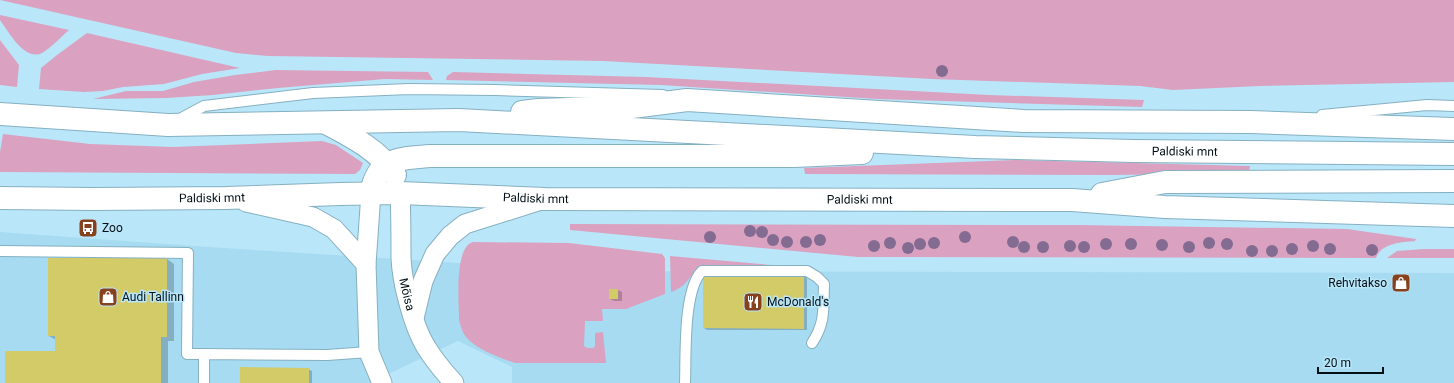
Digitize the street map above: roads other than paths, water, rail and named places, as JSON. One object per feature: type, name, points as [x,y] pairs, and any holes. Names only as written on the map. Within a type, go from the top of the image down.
[{"type":"main road","name":"Paldiski mnt","points":[[460,120],[538,110],[632,107],[687,100],[1024,121],[1251,122],[1454,129]]},
{"type":"main road","name":"Paldiski mnt","points":[[0,114],[168,125],[460,120],[975,147],[1134,151],[1454,154]]},
{"type":"main road","points":[[325,122],[354,138],[387,164],[394,174],[400,193]]},
{"type":"main road","points":[[371,193],[373,184],[380,170],[387,164],[404,159],[430,156],[794,156],[975,147]]},
{"type":"main road","name":"Paldiski mnt","points":[[1072,200],[1165,182],[1454,180]]},
{"type":"main road","name":"Paldiski mnt","points":[[0,198],[226,198],[400,193],[545,199],[1072,200],[1165,207],[1454,216]]},
{"type":"street","points":[[371,193],[366,264],[369,352],[382,383]]},
{"type":"street","name":"Mõisa","points":[[400,193],[402,228],[401,258],[405,290],[425,346],[454,383]]},
{"type":"street","points":[[226,198],[313,217],[334,229],[366,264]]},
{"type":"street","points":[[414,318],[423,281],[435,254],[450,236],[465,224],[545,199]]},
{"type":"lane","name":"Paldiski mnt","points":[[168,125],[204,106],[313,93],[409,89],[495,90],[658,94],[687,100]]},
{"type":"lane","name":"Paldiski mnt","points":[[1251,122],[1427,105],[1454,106]]},
{"type":"lane","points":[[0,251],[188,253],[188,354],[327,355],[369,352]]},
{"type":"lane","points":[[685,383],[688,312],[692,288],[697,276],[702,271],[807,271],[817,277],[824,284],[822,323],[819,333],[812,343]]},
{"type":"lane","points":[[204,354],[204,383]]},
{"type":"place","name":"Zoo","points":[[88,228]]},
{"type":"place","name":"Rehvitakso","points":[[1401,283]]},
{"type":"place","name":"Audi Tallinn","points":[[108,297]]},
{"type":"place","name":"McDonald's","points":[[753,302]]}]
